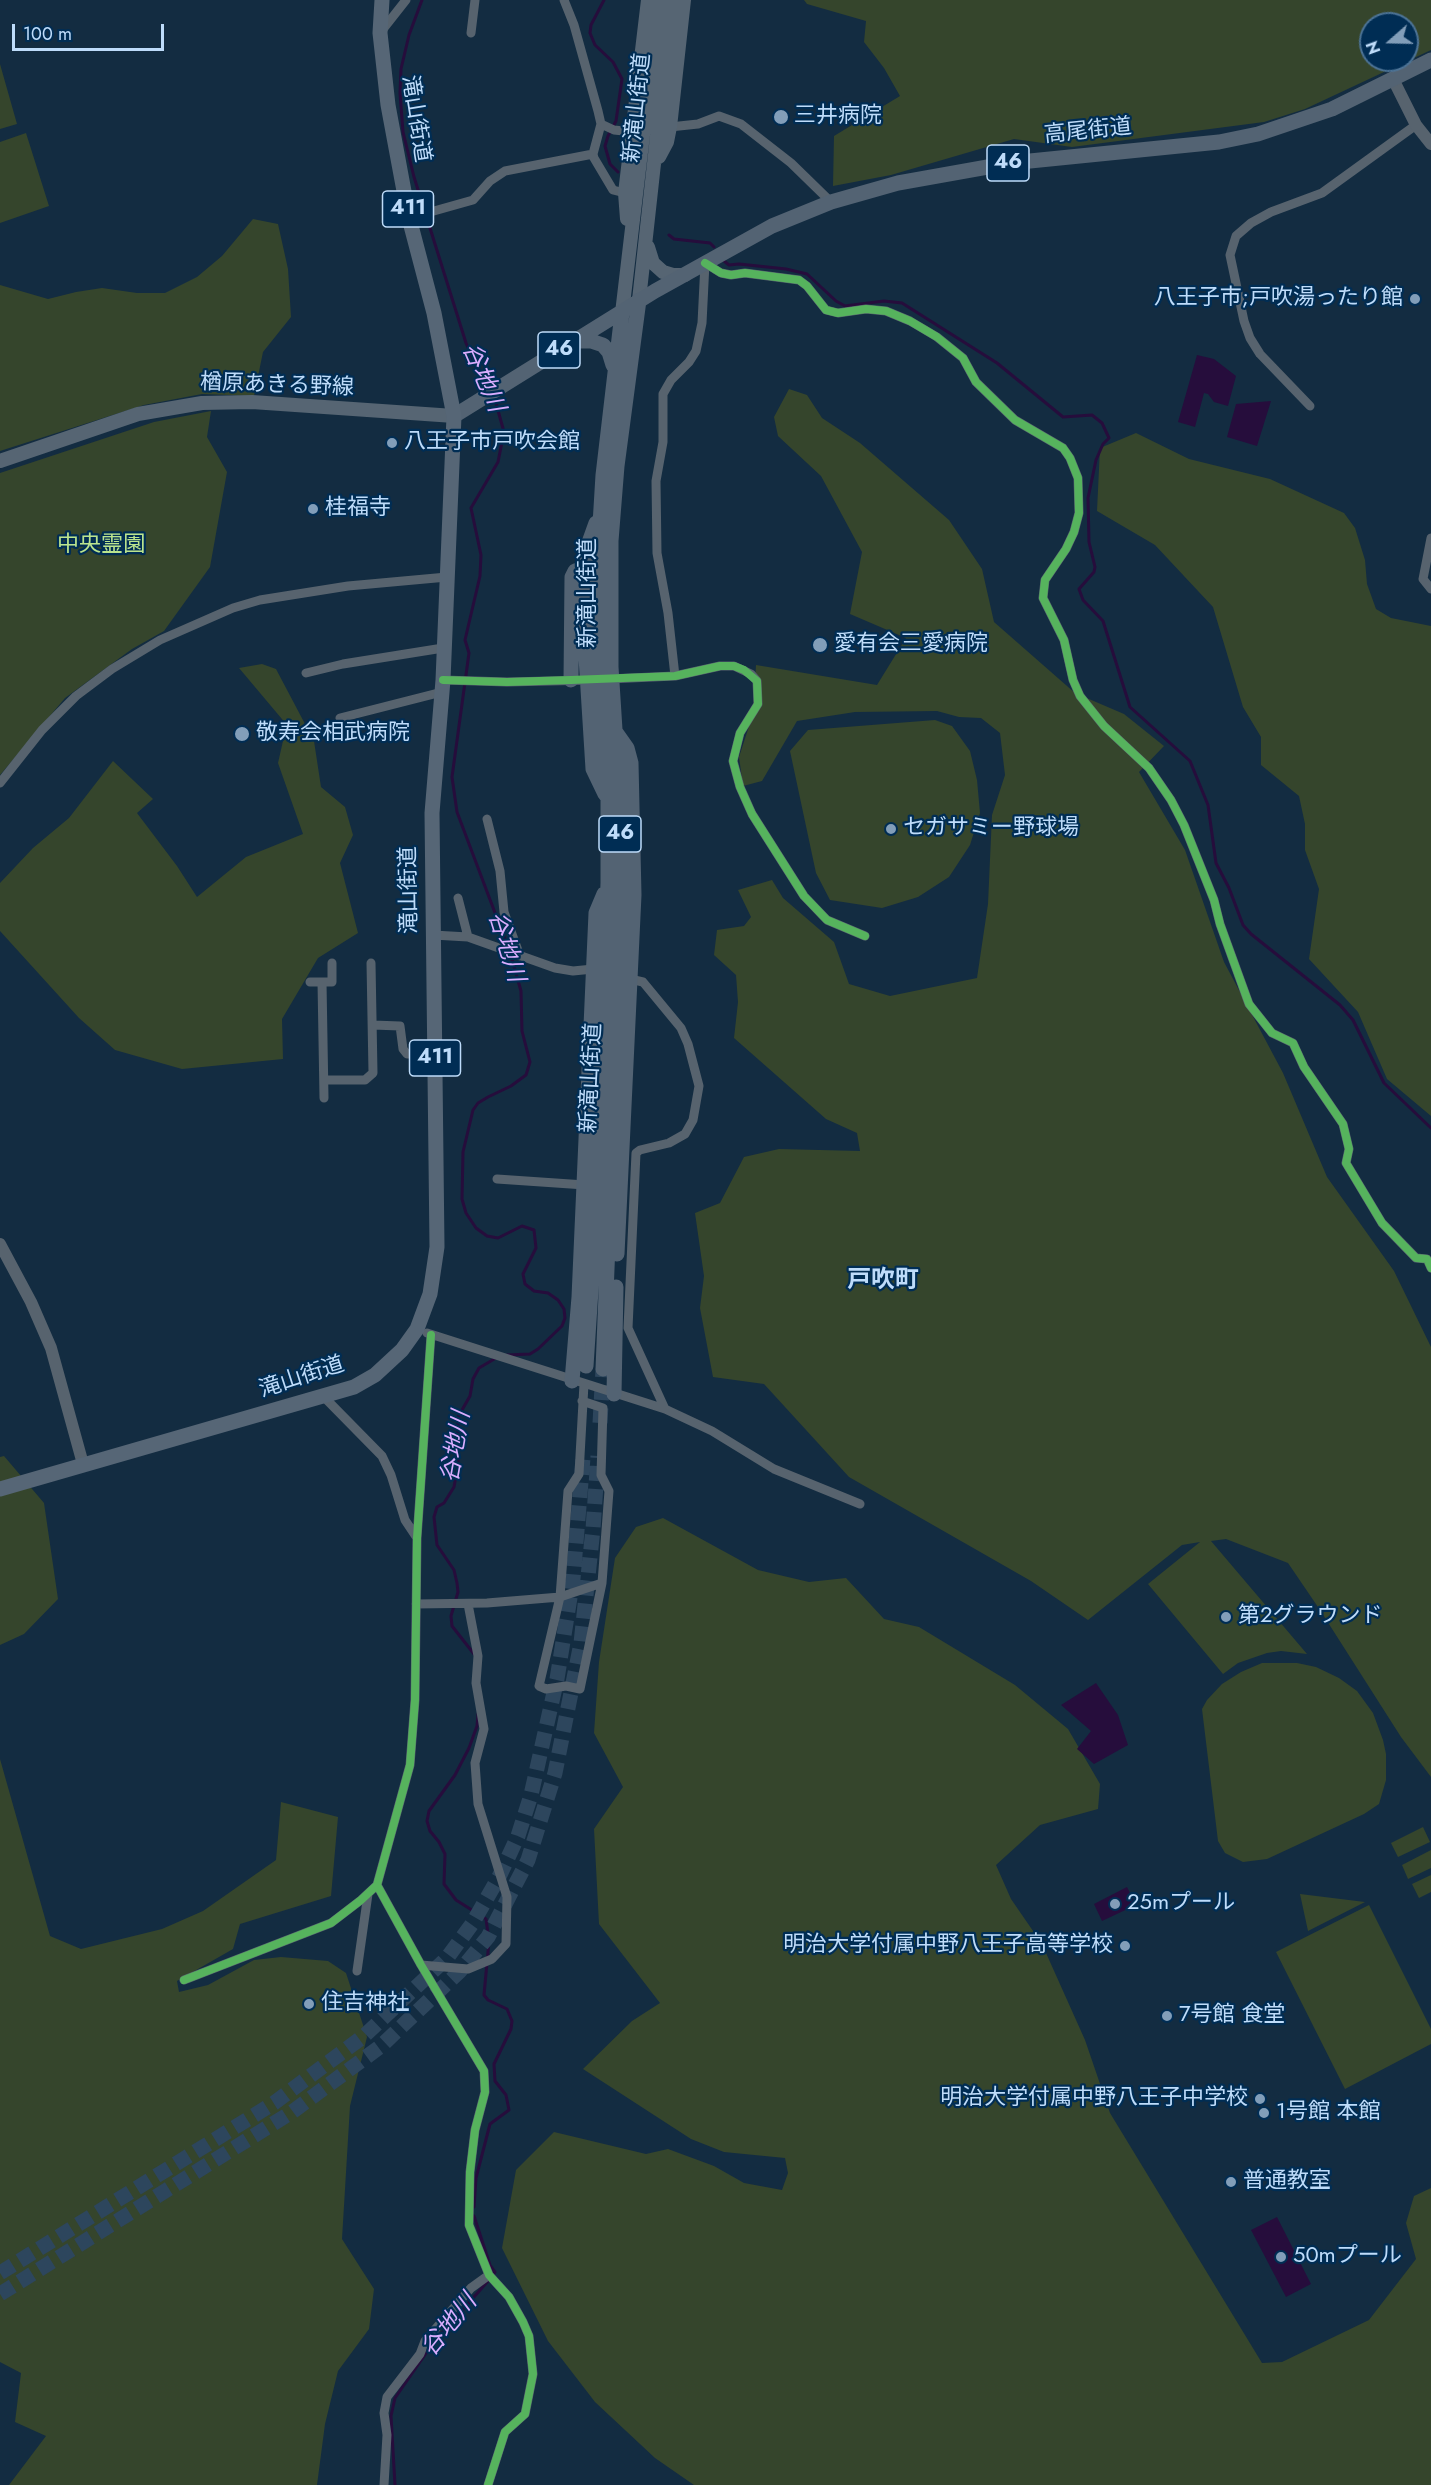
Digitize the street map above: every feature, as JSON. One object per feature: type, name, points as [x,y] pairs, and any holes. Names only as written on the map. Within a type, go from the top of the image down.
[{"type":"highway","name":"滝山街道","points":[[0,1489],[347,1390],[375,1375],[424,1332],[437,1248],[432,813],[434,762],[446,684],[443,648],[454,416],[434,313],[387,105],[380,33],[382,0]]},
{"type":"main road","points":[[629,263],[625,193],[648,0]]},
{"type":"main road","name":"新滝山街道","points":[[586,1365],[594,1245],[608,883],[608,799],[597,624],[600,516],[614,368],[629,263],[659,0]]},
{"type":"main road","name":"新滝山街道","points":[[603,1370],[621,918],[620,808],[610,633],[611,541],[617,466],[647,239],[672,0]]},
{"type":"main road","points":[[656,162],[667,142],[670,127],[684,0]]},
{"type":"main road","name":"高尾街道","points":[[622,312],[639,300],[772,226],[831,202],[898,183],[1010,163],[1239,138],[1317,115],[1431,60]]},
{"type":"main road","points":[[647,239],[648,251],[656,266],[663,272],[685,275]]},
{"type":"main road","name":"46","points":[[454,416],[622,312]]},
{"type":"main road","points":[[571,343],[591,340],[603,345],[609,352],[614,368]]},
{"type":"main road","name":"楢原あきる野線","points":[[0,461],[138,414],[202,402],[252,402],[454,416]]},
{"type":"main road","name":"46","points":[[600,516],[588,541],[586,666],[594,775],[608,799]]},
{"type":"main road","name":"46","points":[[574,680],[572,577],[575,571],[586,568]]},
{"type":"main road","name":"46","points":[[614,1394],[616,1289],[629,1153],[630,980],[634,895],[631,763],[627,748],[615,731]]},
{"type":"main road","name":"46","points":[[578,1383],[579,1297],[596,913],[608,883]]},
{"type":"street","points":[[380,33],[406,0]]},
{"type":"street","points":[[471,33],[475,0]]},
{"type":"street","points":[[564,0],[607,127],[593,154]]},
{"type":"street","points":[[1393,79],[1416,125],[1431,144]]},
{"type":"street","points":[[670,127],[698,124],[719,116],[741,124],[791,163],[831,202]]},
{"type":"street","points":[[1310,406],[1260,354],[1250,338],[1244,321],[1230,255],[1236,236],[1251,223],[1271,212],[1322,193],[1416,125]]},
{"type":"street","points":[[607,127],[633,132]]},
{"type":"street","points":[[413,217],[473,200],[490,181],[505,171],[593,154]]},
{"type":"street","points":[[593,154],[613,190],[625,193]]},
{"type":"street","points":[[675,676],[668,613],[657,553],[656,482],[663,442],[663,394],[671,380],[689,362],[700,339],[705,263],[721,273],[731,275],[745,273],[799,280],[807,286],[825,310],[838,313],[866,309],[886,311],[910,321],[937,337],[963,358],[976,382],[1015,420],[1063,448],[1070,458],[1078,478],[1079,513],[1066,549],[1045,580],[1043,598],[1064,640],[1073,680],[1080,696],[1104,726],[1149,768],[1171,800],[1184,825],[1214,900],[1220,924],[1249,1004],[1272,1033],[1293,1043],[1304,1067],[1343,1124],[1349,1149],[1346,1163],[1382,1223],[1416,1258],[1427,1259],[1431,1268]]},
{"type":"street","points":[[1431,538],[1423,579],[1431,589]]},
{"type":"street","points":[[0,783],[42,730],[76,696],[112,669],[160,640],[233,608],[260,600],[348,586],[447,577]]},
{"type":"street","points":[[306,674],[343,664],[443,648]]},
{"type":"street","points":[[340,718],[446,684],[469,681],[675,676],[720,666],[734,666],[751,674],[757,681],[758,704],[740,733],[733,761],[740,787],[752,814],[804,896],[827,920],[865,936]]},
{"type":"street","points":[[487,819],[500,871],[504,912],[518,955]]},
{"type":"street","points":[[458,897],[468,937]]},
{"type":"street","points":[[433,934],[468,937],[555,968],[573,971],[593,969]]},
{"type":"street","points":[[310,982],[332,982],[332,963]]},
{"type":"street","points":[[324,1080],[365,1080],[371,1076],[373,1025],[371,963]]},
{"type":"street","points":[[630,980],[643,982],[681,1029],[688,1044],[699,1086],[693,1120],[685,1134],[669,1143],[629,1153],[628,1328],[665,1409]]},
{"type":"street","points":[[322,982],[324,1098]]},
{"type":"street","points":[[373,1025],[400,1026],[403,1049],[407,1054],[435,1054]]},
{"type":"street","points":[[497,1179],[585,1185]]},
{"type":"street","points":[[0,1244],[31,1302],[51,1348],[83,1464]]},
{"type":"street","points":[[184,1980],[331,1923],[377,1885],[410,1765],[415,1700],[417,1538],[424,1332],[665,1409],[707,1428],[774,1469],[860,1504]]},
{"type":"street","points":[[578,1383],[582,1401],[579,1474],[568,1491],[560,1597],[539,1686],[546,1689],[566,1686],[580,1689],[602,1583],[609,1491],[601,1475],[603,1408],[582,1401]]},
{"type":"street","points":[[324,1397],[368,1439],[382,1456],[391,1475],[405,1520],[417,1538]]},
{"type":"street","points":[[416,1604],[468,1604],[560,1597],[602,1583]]},
{"type":"street","points":[[421,1965],[464,1970],[486,1962],[506,1944],[507,1898],[478,1804],[475,1763],[484,1729],[477,1683],[478,1656],[468,1604]]},
{"type":"street","points":[[377,1885],[484,2071],[485,2092],[475,2130],[468,2214],[473,2240],[489,2275],[504,2291],[529,2336],[532,2374],[525,2414],[505,2432],[488,2485]]},
{"type":"street","points":[[357,1971],[368,1894]]},
{"type":"street","points":[[384,2485],[387,2435],[384,2413],[387,2397],[420,2354],[425,2341],[471,2288],[489,2275]]},
{"type":"green space","points":[[804,0],[1431,0],[1431,50],[1419,56],[1419,12],[1359,12],[1359,72],[1384,72],[1305,109],[1264,122],[1072,147],[1014,139],[891,175],[833,186],[834,136],[900,96],[884,68],[864,42],[866,21],[807,4]]},
{"type":"green space","points":[[0,64],[17,124],[0,129]]},
{"type":"green space","points":[[26,133],[49,206],[0,223],[0,142]]},
{"type":"green space","points":[[253,219],[278,224],[288,269],[291,317],[263,352],[254,396],[202,394],[144,405],[0,451],[0,285],[48,299],[102,288],[137,293],[165,293],[197,277],[222,256]]},
{"type":"green space","points":[[789,389],[807,395],[822,418],[860,443],[949,520],[982,569],[994,622],[1075,693],[1124,714],[1164,746],[1139,772],[1185,850],[1224,962],[1283,1073],[1327,1177],[1394,1271],[1431,1347],[1431,1777],[1401,1737],[1288,1563],[1226,1539],[1211,1541],[1307,1654],[1281,1651],[1267,1653],[1238,1663],[1223,1674],[1148,1584],[1200,1542],[1182,1545],[1088,1620],[1031,1581],[849,1477],[764,1384],[713,1377],[700,1308],[704,1276],[695,1213],[720,1203],[744,1157],[779,1149],[860,1151],[857,1133],[826,1119],[734,1038],[738,1002],[736,975],[714,955],[717,930],[744,926],[751,917],[738,890],[772,880],[783,898],[834,942],[849,984],[890,996],[977,978],[988,904],[992,815],[1005,775],[1000,733],[981,718],[959,717],[937,711],[855,712],[797,721],[762,781],[743,786],[739,757],[753,714],[756,665],[877,685],[906,638],[850,614],[862,552],[821,476],[778,436],[774,417]]},
{"type":"green space","name":"中央霊園","points":[[211,411],[207,437],[227,472],[210,567],[164,631],[132,649],[65,698],[0,775],[0,473],[154,422]]},
{"type":"green space","points":[[1136,433],[1189,459],[1270,479],[1344,513],[1355,528],[1365,560],[1367,584],[1376,609],[1391,618],[1431,626],[1431,1116],[1387,1079],[1358,1012],[1309,959],[1319,889],[1305,850],[1305,824],[1299,796],[1261,765],[1261,737],[1243,707],[1213,607],[1155,545],[1097,511],[1100,448]]},
{"type":"green space","points":[[262,664],[276,669],[314,741],[321,787],[345,807],[353,835],[340,863],[358,933],[318,958],[282,1019],[283,1059],[182,1069],[115,1050],[79,1018],[0,931],[0,883],[33,848],[69,818],[113,761],[153,799],[137,813],[197,897],[246,857],[303,834],[278,763],[283,741],[292,731],[239,668]]},
{"type":"green space","name":"セガサミー野球場","points":[[935,720],[952,726],[970,751],[977,780],[980,813],[970,845],[949,877],[918,897],[882,908],[830,900],[816,873],[790,751],[808,730]]},
{"type":"green space","points":[[4,1456],[44,1503],[58,1599],[24,1634],[0,1645],[0,1457]]},
{"type":"green space","points":[[663,1518],[758,1570],[809,1582],[846,1578],[884,1619],[919,1627],[1015,1685],[1068,1729],[1100,1784],[1098,1809],[1040,1825],[996,1865],[1011,1899],[1042,1944],[1085,2040],[1110,2113],[1262,2363],[1282,2362],[1369,2320],[1416,2259],[1406,2223],[1414,2196],[1431,2188],[1431,2485],[694,2485],[655,2458],[595,2402],[548,2341],[502,2248],[516,2170],[554,2132],[646,2154],[668,2149],[714,2166],[744,2183],[782,2190],[788,2173],[785,2158],[724,2152],[691,2139],[583,2069],[632,2021],[660,2003],[599,1924],[594,1829],[623,1787],[594,1733],[599,1662],[615,1558],[636,1527]]},
{"type":"green space","points":[[1262,1663],[1297,1663],[1316,1667],[1339,1678],[1357,1691],[1373,1713],[1383,1740],[1386,1754],[1386,1780],[1379,1804],[1364,1814],[1267,1859],[1243,1862],[1225,1853],[1218,1841],[1202,1709],[1222,1684]]},
{"type":"green space","points":[[0,1759],[50,1936],[81,1949],[162,1929],[203,1911],[276,1860],[281,1802],[338,1817],[331,1896],[240,1924],[233,1949],[177,1981],[179,1992],[208,1985],[254,1960],[281,1957],[328,1961],[346,1973],[367,2037],[350,2106],[342,2239],[374,2289],[369,2329],[338,2371],[325,2424],[317,2485],[9,2485],[46,2436],[15,2422],[21,2373],[0,2362]]},
{"type":"green space","points":[[1423,1827],[1430,1842],[1398,1857],[1391,1843]]},
{"type":"green space","points":[[1431,1850],[1431,1868],[1408,1879],[1402,1865]]},
{"type":"green space","points":[[1431,1875],[1431,1892],[1419,1898],[1412,1884]]},
{"type":"green space","points":[[1300,1894],[1365,1902],[1308,1931]]},
{"type":"green space","points":[[1369,1905],[1431,2029],[1431,2044],[1345,2089],[1276,1952]]},
{"type":"shaded area","points":[[1197,355],[1214,359],[1236,376],[1228,406],[1214,402],[1208,394],[1204,393],[1195,427],[1178,422]]},
{"type":"shaded area","points":[[1271,401],[1257,446],[1227,437],[1236,404]]},
{"type":"shaded area","points":[[1096,1683],[1118,1715],[1128,1745],[1094,1764],[1077,1749],[1091,1731],[1061,1705]]},
{"type":"shaded area","name":"25mプール","points":[[1127,1887],[1136,1905],[1102,1921],[1094,1904]]},
{"type":"shaded area","name":"50mプール","points":[[1277,2217],[1311,2284],[1286,2297],[1251,2230]]},
{"type":"waterway","name":"谷地川","points":[[422,0],[409,35],[401,69],[403,132],[414,177],[466,343],[476,366],[490,387]]},
{"type":"waterway","points":[[604,0],[591,25],[590,33],[595,45],[613,62],[622,79],[616,121],[605,146],[610,164],[618,172]]},
{"type":"waterway","points":[[669,235],[674,239],[710,243],[714,247]]},
{"type":"waterway","points":[[724,261],[729,265],[786,269],[807,274],[836,301],[845,306],[884,301],[902,303],[997,363],[1063,417],[1092,415],[1102,423],[1109,438],[1103,444],[1096,460],[1088,498],[1089,542],[1095,567],[1094,572],[1079,589],[1083,600],[1103,621],[1130,707],[1190,761],[1208,805],[1216,863],[1229,888],[1243,925],[1251,934],[1340,1005],[1353,1020],[1384,1083],[1431,1128]]},
{"type":"waterway","name":"谷地川","points":[[494,396],[504,432],[498,462],[471,508],[481,555],[480,576],[465,640],[469,653],[452,777],[457,812],[509,950]]},
{"type":"waterway","name":"谷地川","points":[[507,1355],[530,1354],[538,1349],[562,1326],[565,1318],[564,1309],[558,1300],[548,1293],[534,1291],[525,1284],[523,1274],[536,1248],[534,1230],[522,1226],[498,1238],[487,1236],[476,1228],[466,1213],[462,1199],[463,1152],[473,1110],[478,1103],[511,1086],[526,1075],[530,1062],[522,1031],[521,991],[511,956]]},
{"type":"waterway","name":"谷地川","points":[[474,1654],[452,1626],[451,1616],[458,1592],[457,1583],[454,1570],[437,1545],[434,1517],[437,1507],[444,1503],[454,1487],[458,1465],[458,1417],[470,1396],[473,1379],[479,1368],[496,1358]]},
{"type":"waterway","name":"谷地川","points":[[474,2207],[476,2178],[490,2124],[509,2110],[506,2095],[495,2081],[494,2064],[511,2029],[512,2021],[507,2009],[488,2000],[484,1995],[489,1941],[486,1919],[456,1900],[444,1884],[445,1854],[430,1831],[427,1821],[429,1811],[455,1775],[469,1748],[477,1726],[478,1714]]},
{"type":"waterway","name":"谷地川","points":[[474,2216],[490,2265],[495,2272],[492,2276]]},
{"type":"waterway","name":"谷地川","points":[[395,2485],[391,2416],[395,2398],[431,2346],[488,2281]]},
{"type":"tunnel","points":[[600,1423],[603,1369]]},
{"type":"tunnel","points":[[0,2294],[292,2112],[381,2046],[460,1971],[488,1937],[528,1860],[555,1773],[581,1643],[598,1456]]},
{"type":"tunnel","points":[[0,2273],[274,2103],[364,2036],[447,1958],[472,1924],[499,1877],[518,1836],[531,1795],[557,1679],[573,1579],[583,1458]]},
{"type":"cycle path","points":[[705,263],[721,273],[731,275],[745,273],[799,280],[807,286],[826,310],[838,313],[866,309],[886,311],[910,321],[937,337],[963,358],[976,382],[1015,420],[1063,448],[1078,478],[1079,513],[1066,549],[1045,580],[1043,598],[1064,640],[1073,680],[1080,696],[1104,726],[1149,768],[1171,800],[1184,825],[1214,900],[1220,924],[1249,1004],[1272,1033],[1293,1043],[1304,1067],[1343,1124],[1349,1149],[1346,1163],[1382,1223],[1416,1258],[1427,1259],[1431,1268]]},
{"type":"cycle path","points":[[443,680],[507,682],[675,676],[720,666],[734,666],[744,670],[757,681],[758,704],[740,733],[733,761],[740,787],[752,814],[804,896],[827,920],[865,936]]},
{"type":"cycle path","points":[[184,1980],[331,1923],[377,1885],[410,1765],[415,1700],[417,1538],[431,1335]]},
{"type":"cycle path","points":[[377,1885],[484,2071],[485,2092],[475,2130],[470,2172],[469,2225],[489,2275],[509,2297],[523,2322],[529,2336],[533,2374],[525,2414],[505,2432],[488,2485]]},
{"type":"place","name":"三井病院","points":[[781,117]]},
{"type":"place","name":"八王子市;戸吹湯ったり館","points":[[1415,299]]},
{"type":"place","name":"八王子市戸吹会館","points":[[392,443]]},
{"type":"place","name":"桂福寺","points":[[313,509]]},
{"type":"place","name":"愛有会三愛病院","points":[[820,645]]},
{"type":"place","name":"敬寿会相武病院","points":[[242,734]]},
{"type":"place","name":"セガサミー野球場","points":[[891,829]]},
{"type":"place","name":"第2グラウンド","points":[[1226,1617]]},
{"type":"place","name":"25mプール","points":[[1115,1904]]},
{"type":"place","name":"明治大学付属中野八王子高等学校","points":[[1125,1946]]},
{"type":"place","name":"住吉神社","points":[[309,2004]]},
{"type":"place","name":"7号館 食堂","points":[[1167,2016]]},
{"type":"place","name":"明治大学付属中野八王子中学校","points":[[1260,2099]]},
{"type":"place","name":"1号館 本館","points":[[1264,2113]]},
{"type":"place","name":"普通教室","points":[[1231,2182]]},
{"type":"place","name":"50mプール","points":[[1281,2257]]},
{"type":"district","name":"戸吹町","points":[[883,1281]]}]
